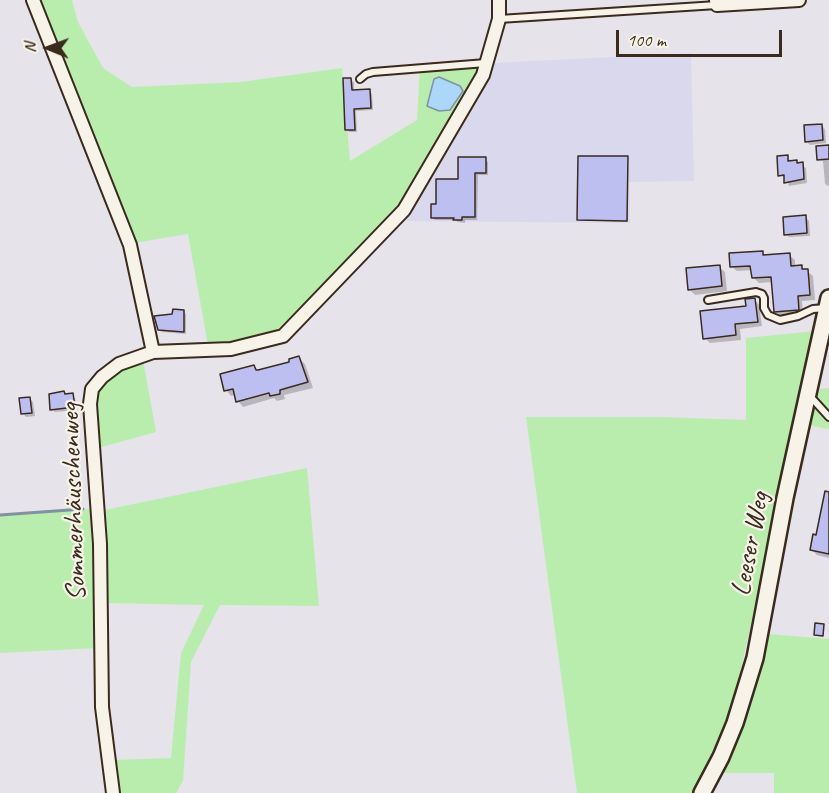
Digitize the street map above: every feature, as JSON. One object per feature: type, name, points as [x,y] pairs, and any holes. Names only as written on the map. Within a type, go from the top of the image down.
[{"type":"street","points":[[33,0],[130,246],[153,352]]},
{"type":"street","name":"Sommerhäuschenweg","points":[[113,793],[102,707],[100,544],[90,404],[92,389],[102,377],[119,364],[153,352],[231,349],[283,336],[404,210],[483,75],[499,20],[499,0]]},
{"type":"street","points":[[716,3],[799,0]]},
{"type":"street","name":"Leeser Weg","points":[[702,793],[721,757],[735,723],[755,658],[807,392],[828,303]]},
{"type":"lane","points":[[499,20],[716,3]]},
{"type":"lane","points":[[360,80],[366,74],[373,72],[486,63]]},
{"type":"lane","points":[[708,300],[756,292],[762,294],[764,308],[768,315],[780,320],[798,316],[828,303]]},
{"type":"lane","points":[[807,392],[829,417]]},
{"type":"shaded area","points":[[691,53],[694,181],[629,182],[630,223],[406,221],[495,63]]},
{"type":"green space","points":[[39,0],[72,0],[78,22],[103,68],[132,87],[241,82],[342,68],[350,161],[417,120],[420,66],[476,60],[478,77],[398,207],[367,237],[281,331],[254,339],[208,345],[188,234],[134,243],[94,132]]},
{"type":"green space","points":[[816,331],[730,718],[699,786],[693,793],[577,793],[526,417],[663,417],[746,420],[746,338]]},
{"type":"green space","points":[[143,360],[156,432],[98,448],[93,403],[97,389],[120,368]]},
{"type":"green space","points":[[829,388],[829,429],[807,425],[820,389]]},
{"type":"green space","points":[[307,468],[319,606],[220,605],[191,662],[183,781],[176,793],[116,793],[112,760],[171,758],[181,653],[204,605],[106,603],[100,511]]},
{"type":"green space","points":[[94,509],[97,648],[0,653],[0,515]]},
{"type":"green space","points":[[768,634],[829,639],[829,793],[774,793],[774,773],[721,773],[742,725]]},
{"type":"water","points":[[439,77],[460,86],[463,91],[450,110],[439,111],[427,106],[434,79]]},
{"type":"building","points":[[343,78],[351,78],[352,90],[370,89],[371,108],[354,109],[355,130],[345,130]]},
{"type":"building","points":[[822,124],[823,140],[805,142],[804,125]]},
{"type":"building","points":[[829,145],[829,159],[817,160],[816,146]]},
{"type":"building","points":[[788,155],[788,161],[803,162],[804,179],[784,183],[784,175],[778,176],[777,156]]},
{"type":"building","points":[[578,156],[628,156],[627,221],[577,220]]},
{"type":"building","points":[[458,157],[486,157],[486,173],[475,173],[475,217],[462,217],[462,220],[431,218],[431,204],[436,204],[436,179],[458,179]]},
{"type":"building","points":[[806,215],[807,233],[784,235],[783,217]]},
{"type":"building","points":[[763,251],[763,255],[790,253],[791,266],[802,265],[802,269],[808,269],[810,295],[798,296],[799,310],[774,312],[771,277],[752,278],[750,266],[730,267],[729,253]]},
{"type":"building","points":[[720,265],[722,286],[688,290],[686,268]]},
{"type":"building","points":[[755,298],[758,322],[735,324],[736,335],[703,339],[700,311],[746,306],[745,299]]},
{"type":"building","points":[[173,309],[184,310],[184,332],[158,330],[154,316],[172,314]]},
{"type":"building","points":[[299,356],[308,382],[280,390],[280,394],[270,396],[269,393],[236,402],[233,389],[224,391],[220,374],[254,365],[258,370],[289,362],[289,359]]},
{"type":"building","points":[[64,391],[65,394],[73,393],[75,407],[50,410],[49,394]]},
{"type":"building","points":[[30,397],[32,413],[21,414],[19,398]]},
{"type":"building","points":[[825,491],[829,492],[829,554],[810,550],[813,534],[816,535]]},
{"type":"building","points":[[815,623],[824,624],[823,636],[814,635]]},
{"type":"waterway","points":[[0,515],[83,509]]}]
